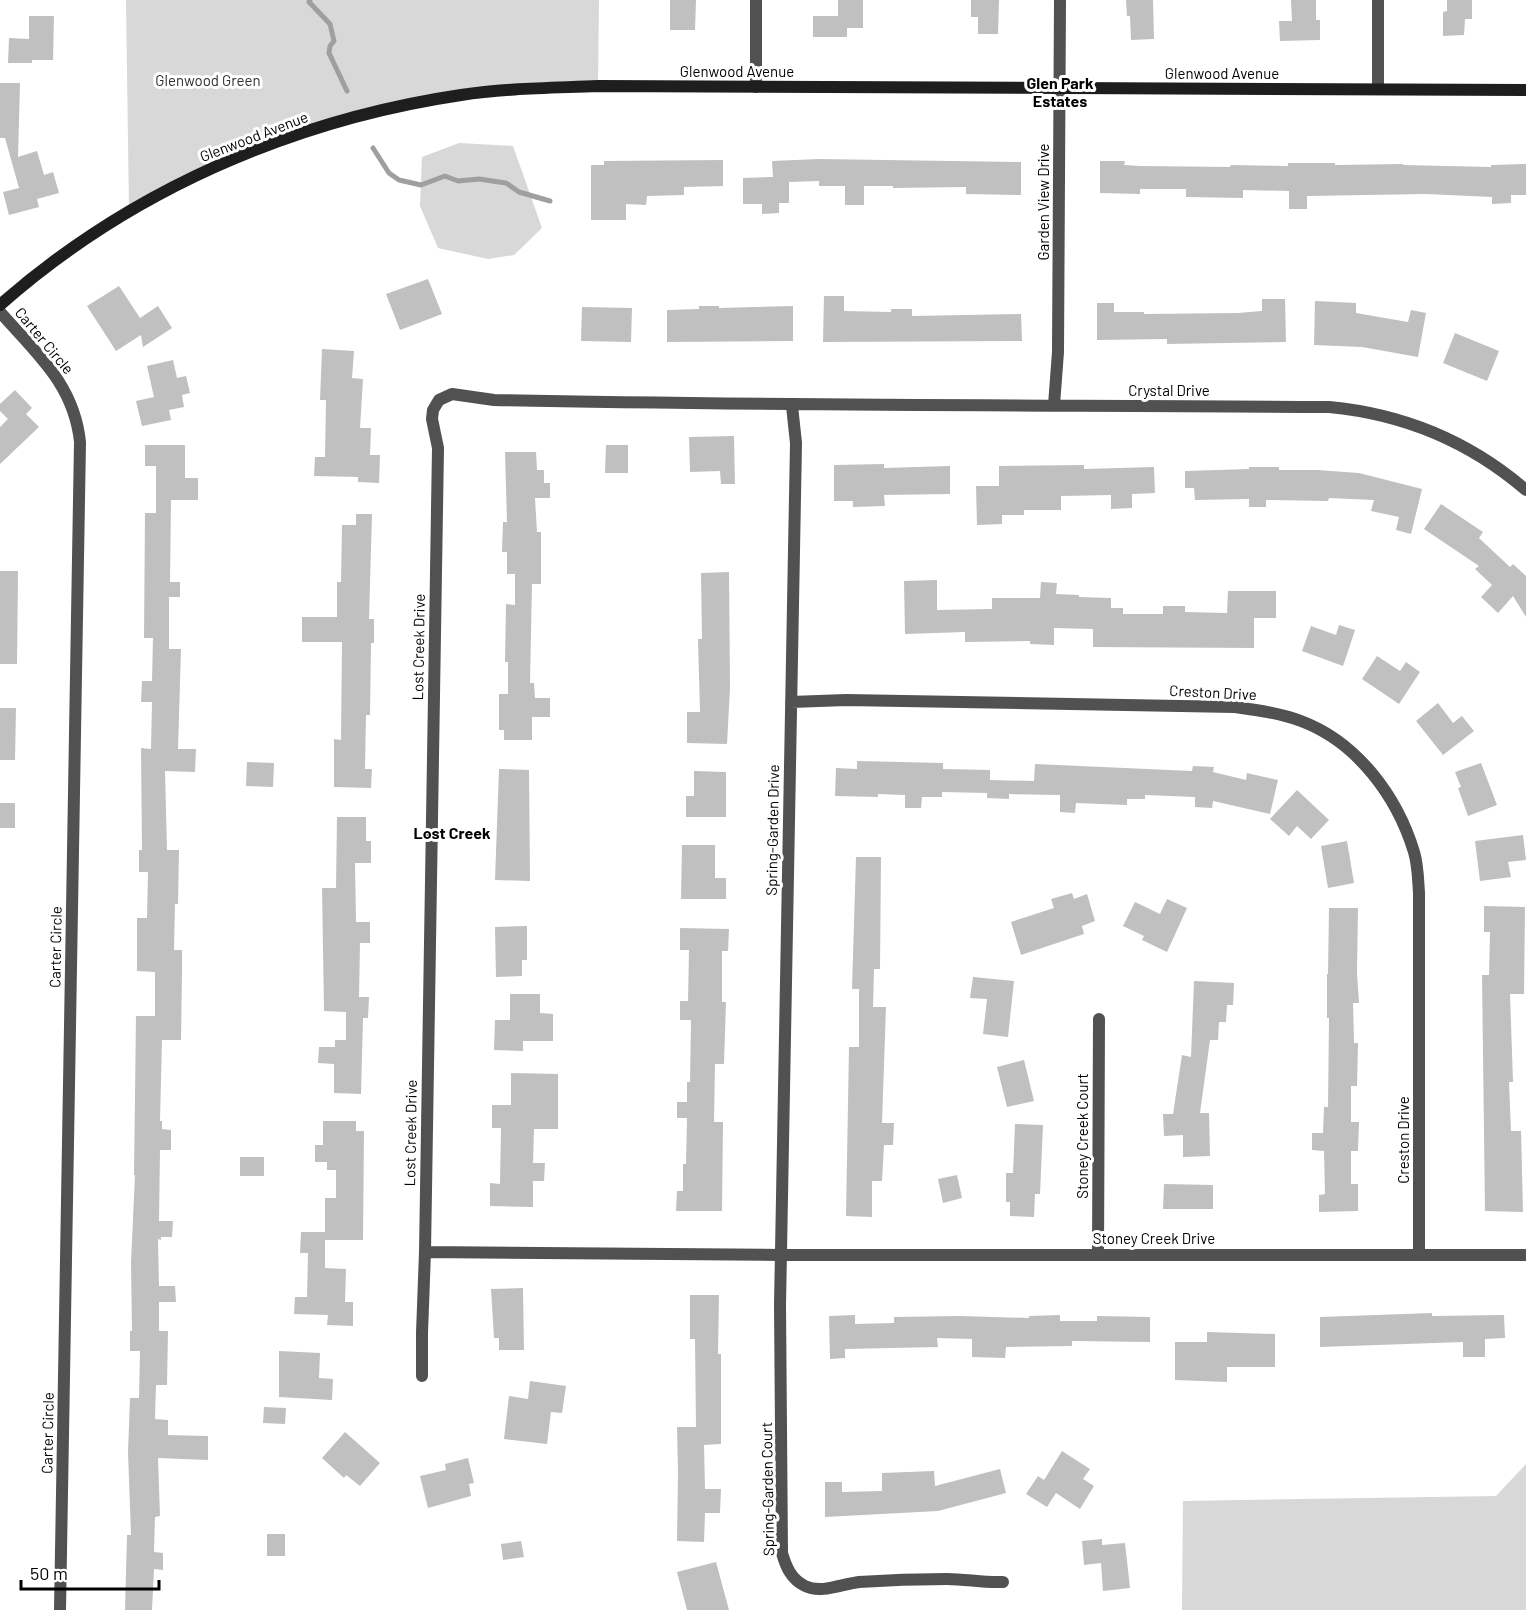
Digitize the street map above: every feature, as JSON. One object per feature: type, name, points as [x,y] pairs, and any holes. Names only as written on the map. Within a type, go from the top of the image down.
[{"type":"street","points":[[756,0],[756,87]]},
{"type":"street","name":"Garden View Drive","points":[[1054,405],[1058,352],[1060,0]]},
{"type":"street","points":[[1378,0],[1378,89]]},
{"type":"street","name":"Glenwood Avenue","points":[[0,305],[55,260],[139,205],[239,156],[338,121],[418,102],[510,89],[598,86],[1526,90]]},
{"type":"street","name":"Carter Circle","points":[[0,312],[51,370],[65,390],[78,425],[80,442],[60,1610]]},
{"type":"street","name":"Lost Creek Drive","points":[[422,1376],[438,448],[432,419],[433,411],[439,400],[452,394],[494,400],[792,406]]},
{"type":"street","name":"Crystal Drive","points":[[792,406],[1054,405],[1329,407],[1360,410],[1386,415],[1436,433],[1482,458],[1526,490]]},
{"type":"street","name":"Spring-Garden Drive","points":[[781,1255],[796,443],[792,406]]},
{"type":"street","name":"Creston Drive","points":[[791,702],[846,700],[1234,706],[1272,712],[1302,722],[1323,732],[1350,750],[1373,774],[1394,804],[1414,852],[1417,868],[1419,893],[1419,1255]]},
{"type":"street","name":"Stoney Creek Court","points":[[1098,1254],[1099,1019]]},
{"type":"street","points":[[425,1252],[781,1255]]},
{"type":"street","name":"Stoney Creek Drive","points":[[781,1255],[1526,1254]]},
{"type":"street","name":"Spring-Garden Court","points":[[781,1255],[782,1553],[786,1567],[794,1578],[806,1586],[819,1589],[882,1581],[949,1579],[987,1583],[1003,1582]]},
{"type":"green space","name":"Glenwood Green","points":[[126,0],[599,0],[598,86],[463,95],[280,140],[129,211]]},
{"type":"green space","points":[[459,143],[513,146],[542,228],[514,255],[488,259],[438,248],[420,206],[422,157]]},
{"type":"green space","points":[[1526,1464],[1526,1610],[1182,1610],[1183,1501],[1496,1496]]},
{"type":"building","points":[[670,0],[696,0],[695,30],[670,30]]},
{"type":"building","points":[[838,0],[863,0],[863,28],[847,28],[847,37],[813,37],[813,16],[838,16]]},
{"type":"building","points":[[971,0],[999,0],[998,34],[978,34],[978,17],[971,17]]},
{"type":"building","points":[[1126,0],[1153,0],[1154,39],[1131,40],[1130,16],[1127,16]]},
{"type":"building","points":[[1291,0],[1316,0],[1316,20],[1320,20],[1320,40],[1280,41],[1279,21],[1292,21]]},
{"type":"building","points":[[1447,0],[1472,0],[1472,19],[1465,19],[1464,35],[1443,36],[1443,12],[1447,11]]},
{"type":"building","points":[[29,16],[54,16],[53,60],[8,63],[9,38],[29,39]]},
{"type":"building","points":[[0,83],[20,83],[18,157],[37,151],[44,175],[53,172],[59,193],[37,199],[39,207],[9,215],[3,192],[19,188],[5,138],[0,138]]},
{"type":"building","points":[[819,159],[1021,162],[1021,195],[966,194],[966,187],[864,186],[864,205],[845,205],[845,186],[819,186],[819,181],[789,182],[789,203],[779,203],[779,213],[762,214],[762,204],[743,204],[743,178],[773,177],[772,161]]},
{"type":"building","points":[[723,160],[723,186],[684,187],[684,195],[647,196],[646,205],[626,204],[626,220],[591,220],[591,165],[604,165],[604,161]]},
{"type":"building","points":[[1100,161],[1125,161],[1124,165],[1140,166],[1230,167],[1231,165],[1288,166],[1288,163],[1491,167],[1491,165],[1526,164],[1526,195],[1511,195],[1511,203],[1492,204],[1492,197],[1426,194],[1307,196],[1307,209],[1289,209],[1289,191],[1243,190],[1243,198],[1186,197],[1186,189],[1140,189],[1140,194],[1100,193]]},
{"type":"building","points":[[428,279],[442,314],[400,330],[386,294]]},
{"type":"building","points":[[119,286],[140,318],[158,306],[172,328],[143,347],[141,335],[116,351],[87,306]]},
{"type":"building","points":[[824,296],[844,296],[844,311],[891,312],[891,309],[912,309],[912,316],[1021,314],[1022,341],[823,342]]},
{"type":"building","points":[[1262,299],[1285,299],[1286,342],[1167,344],[1167,339],[1097,340],[1097,303],[1114,303],[1114,312],[1238,313],[1262,311]]},
{"type":"building","points":[[1315,301],[1356,303],[1356,313],[1408,322],[1411,310],[1426,313],[1418,357],[1362,347],[1314,345]]},
{"type":"building","points":[[699,306],[719,306],[719,308],[793,306],[793,341],[667,342],[667,310],[699,309]]},
{"type":"building","points":[[582,307],[632,308],[631,342],[581,341]]},
{"type":"building","points":[[1455,333],[1499,351],[1487,381],[1443,363]]},
{"type":"building","points":[[322,349],[354,351],[352,378],[363,379],[360,428],[371,428],[370,455],[380,455],[379,483],[358,482],[358,477],[314,476],[315,457],[325,457],[326,400],[320,400]]},
{"type":"building","points":[[173,360],[177,378],[186,376],[190,393],[182,395],[184,407],[169,410],[171,420],[142,426],[136,401],[154,397],[147,366]]},
{"type":"building","points":[[15,390],[32,408],[26,414],[39,427],[0,464],[0,427],[8,419],[0,411],[0,404]]},
{"type":"building","points":[[734,436],[735,484],[721,484],[720,471],[690,472],[689,437]]},
{"type":"building","points":[[145,445],[185,445],[185,478],[198,478],[198,500],[171,500],[170,582],[180,582],[180,597],[169,597],[169,649],[181,649],[178,749],[196,749],[195,772],[165,771],[167,850],[179,850],[174,950],[182,950],[181,1040],[162,1040],[160,1121],[162,1121],[162,1129],[171,1130],[171,1150],[160,1150],[159,1221],[173,1221],[172,1237],[158,1239],[159,1286],[175,1286],[176,1302],[159,1302],[159,1331],[168,1331],[167,1385],[156,1385],[155,1419],[168,1420],[168,1435],[208,1436],[208,1460],[158,1458],[160,1516],[155,1517],[154,1552],[163,1553],[163,1570],[154,1569],[152,1610],[125,1610],[127,1535],[131,1535],[128,1452],[130,1398],[139,1398],[140,1351],[130,1351],[135,1175],[136,1016],[155,1016],[155,972],[137,971],[137,918],[147,918],[148,872],[139,872],[139,850],[142,850],[141,748],[151,749],[152,702],[141,702],[142,681],[152,681],[153,638],[144,638],[145,513],[156,513],[156,466],[145,466]]},
{"type":"building","points":[[606,445],[628,445],[628,473],[605,473]]},
{"type":"building","points":[[505,452],[536,452],[537,470],[544,470],[544,483],[550,483],[550,498],[535,498],[537,532],[541,532],[541,584],[532,584],[530,683],[534,683],[535,698],[550,698],[550,717],[532,717],[532,740],[504,740],[504,730],[499,730],[499,694],[508,694],[508,662],[505,662],[506,604],[515,605],[515,574],[507,574],[507,552],[502,552],[503,522],[507,522]]},
{"type":"building","points":[[884,464],[884,468],[950,466],[950,494],[884,495],[885,506],[853,507],[853,501],[834,501],[834,465]]},
{"type":"building","points":[[1084,465],[1084,469],[1154,467],[1155,493],[1132,494],[1132,508],[1111,509],[1111,495],[1061,496],[1061,510],[1024,510],[1024,515],[1002,515],[1002,524],[977,525],[976,486],[999,486],[999,466]]},
{"type":"building","points":[[1249,467],[1359,473],[1422,489],[1411,534],[1396,530],[1399,517],[1371,511],[1374,500],[1329,498],[1328,501],[1266,500],[1266,507],[1249,507],[1249,499],[1195,500],[1194,488],[1185,488],[1185,471],[1249,469]]},
{"type":"building","points":[[1441,504],[1483,532],[1479,538],[1510,567],[1513,564],[1526,576],[1526,617],[1513,596],[1498,613],[1481,597],[1492,585],[1475,569],[1479,566],[1424,529]]},
{"type":"building","points":[[356,514],[372,514],[369,619],[374,619],[374,643],[371,643],[370,715],[366,715],[365,769],[372,769],[371,788],[334,787],[334,739],[341,740],[342,642],[302,642],[302,617],[337,617],[337,582],[341,582],[342,525],[356,525]]},
{"type":"building","points":[[0,571],[18,571],[17,664],[0,664]]},
{"type":"building","points":[[729,572],[730,688],[727,744],[687,743],[687,712],[700,712],[698,639],[702,639],[701,573]]},
{"type":"building","points":[[937,580],[937,610],[992,609],[992,598],[1040,598],[1041,582],[1057,583],[1056,594],[1111,598],[1111,608],[1123,608],[1123,614],[1163,614],[1163,606],[1185,606],[1185,612],[1227,613],[1228,591],[1276,591],[1276,618],[1254,618],[1254,648],[1093,647],[1093,629],[1054,628],[1054,645],[1030,644],[1030,641],[965,642],[965,632],[905,634],[904,581]]},
{"type":"building","points":[[1339,625],[1355,630],[1343,666],[1302,651],[1311,626],[1336,635]]},
{"type":"building","points":[[1377,656],[1400,671],[1406,662],[1420,672],[1399,704],[1362,679]]},
{"type":"building","points":[[1438,703],[1453,723],[1462,716],[1474,731],[1443,755],[1416,721]]},
{"type":"building","points":[[0,708],[16,708],[15,760],[0,760]]},
{"type":"building","points":[[857,761],[943,763],[943,769],[990,770],[990,780],[1034,781],[1035,764],[1192,771],[1193,766],[1214,767],[1213,772],[1246,780],[1247,773],[1278,780],[1270,814],[1213,801],[1212,808],[1195,807],[1195,797],[1145,795],[1145,799],[1127,799],[1127,805],[1076,803],[1075,813],[1060,812],[1060,795],[1009,794],[1009,799],[987,798],[987,793],[942,792],[942,797],[922,797],[921,808],[905,808],[905,795],[835,796],[836,768],[857,769]]},
{"type":"building","points":[[247,762],[274,763],[273,787],[246,786]]},
{"type":"building","points":[[1481,763],[1497,805],[1468,816],[1455,772]]},
{"type":"building","points":[[499,769],[529,770],[530,881],[495,880]]},
{"type":"building","points":[[694,771],[726,772],[726,817],[686,817],[686,796],[694,796]]},
{"type":"building","points":[[1297,790],[1329,820],[1311,839],[1297,826],[1289,836],[1270,819]]},
{"type":"building","points":[[0,803],[15,803],[15,828],[0,828]]},
{"type":"building","points":[[337,817],[366,817],[366,841],[371,841],[371,863],[355,863],[356,922],[370,922],[370,943],[360,943],[359,997],[369,997],[368,1018],[363,1018],[361,1094],[334,1093],[334,1064],[318,1063],[319,1047],[335,1047],[335,1040],[346,1040],[346,1012],[324,1011],[322,888],[336,888]]},
{"type":"building","points":[[1523,835],[1526,860],[1508,862],[1511,877],[1480,881],[1475,841]]},
{"type":"building","points":[[1347,841],[1354,883],[1328,888],[1321,846]]},
{"type":"building","points":[[682,845],[715,845],[715,878],[726,878],[726,899],[681,899]]},
{"type":"building","points":[[856,857],[881,857],[880,969],[874,969],[873,1007],[886,1007],[882,1123],[894,1123],[893,1145],[884,1145],[882,1181],[872,1181],[872,1217],[846,1216],[849,1047],[859,1047],[859,989],[852,989]]},
{"type":"building","points":[[1072,893],[1074,899],[1087,894],[1095,921],[1082,926],[1084,934],[1021,955],[1011,922],[1054,908],[1051,899]]},
{"type":"building","points":[[1167,899],[1187,908],[1167,952],[1142,940],[1144,936],[1123,926],[1135,902],[1160,914]]},
{"type":"building","points":[[1484,906],[1525,907],[1524,994],[1510,994],[1513,1082],[1509,1082],[1511,1131],[1521,1131],[1523,1212],[1485,1211],[1482,975],[1489,975],[1490,932],[1484,932]]},
{"type":"building","points":[[1329,908],[1358,908],[1359,1003],[1353,1003],[1354,1043],[1358,1043],[1357,1086],[1351,1086],[1351,1122],[1359,1122],[1358,1151],[1351,1151],[1351,1184],[1358,1184],[1358,1211],[1319,1212],[1319,1195],[1325,1194],[1324,1151],[1312,1150],[1312,1133],[1323,1133],[1324,1107],[1328,1107]]},
{"type":"building","points":[[527,926],[527,960],[522,960],[522,976],[496,977],[495,927]]},
{"type":"building","points":[[680,928],[729,929],[728,951],[722,951],[722,1002],[726,1002],[724,1064],[715,1064],[714,1122],[723,1122],[722,1211],[676,1211],[677,1191],[683,1191],[687,1118],[677,1118],[677,1102],[687,1102],[687,1082],[690,1082],[691,1020],[680,1020],[680,1001],[688,1001],[689,950],[680,950]]},
{"type":"building","points":[[973,977],[1014,981],[1008,1037],[983,1034],[987,999],[970,998]]},
{"type":"building","points":[[1194,981],[1234,983],[1233,1005],[1227,1005],[1226,1022],[1219,1022],[1218,1040],[1210,1040],[1200,1113],[1209,1113],[1210,1156],[1183,1157],[1183,1135],[1164,1136],[1163,1114],[1173,1114],[1182,1055],[1191,1057]]},
{"type":"building","points":[[510,994],[540,994],[540,1013],[553,1014],[553,1041],[523,1041],[523,1051],[494,1050],[495,1020],[510,1020]]},
{"type":"building","points":[[1024,1060],[1034,1101],[1007,1107],[997,1067]]},
{"type":"building","points":[[511,1073],[558,1074],[558,1129],[534,1129],[533,1163],[545,1163],[544,1181],[533,1181],[533,1207],[490,1206],[490,1183],[500,1184],[501,1128],[492,1128],[492,1105],[511,1105]]},
{"type":"building","points":[[323,1121],[356,1121],[356,1131],[364,1131],[363,1240],[325,1240],[325,1268],[346,1269],[345,1302],[353,1302],[353,1326],[327,1325],[328,1315],[294,1314],[295,1297],[307,1297],[308,1253],[300,1253],[301,1232],[325,1232],[325,1198],[336,1198],[336,1170],[327,1170],[327,1162],[315,1162],[315,1145],[323,1145]]},
{"type":"building","points":[[1015,1124],[1043,1125],[1040,1194],[1035,1194],[1034,1217],[1010,1216],[1010,1202],[1006,1202],[1006,1173],[1013,1173]]},
{"type":"building","points":[[240,1157],[264,1157],[264,1176],[240,1176]]},
{"type":"building","points":[[957,1175],[962,1198],[943,1203],[938,1179]]},
{"type":"building","points":[[1164,1184],[1213,1185],[1213,1209],[1163,1209]]},
{"type":"building","points":[[523,1288],[524,1350],[499,1350],[499,1338],[494,1338],[491,1289]]},
{"type":"building","points":[[690,1295],[719,1295],[721,1444],[704,1445],[705,1489],[721,1489],[720,1513],[705,1513],[704,1542],[677,1541],[677,1427],[696,1427],[695,1339],[690,1339]]},
{"type":"building","points":[[1432,1313],[1432,1316],[1504,1315],[1505,1338],[1485,1339],[1485,1357],[1463,1357],[1463,1342],[1320,1347],[1320,1317]]},
{"type":"building","points":[[855,1315],[855,1324],[894,1323],[894,1317],[1029,1318],[1029,1316],[1060,1315],[1060,1321],[1097,1321],[1097,1316],[1150,1317],[1150,1342],[1072,1341],[1072,1346],[1006,1347],[1005,1358],[972,1357],[972,1339],[937,1338],[938,1347],[845,1349],[845,1358],[830,1359],[829,1316]]},
{"type":"building","points":[[1207,1332],[1275,1334],[1275,1367],[1227,1367],[1227,1382],[1175,1380],[1175,1342],[1207,1342]]},
{"type":"building","points":[[279,1351],[320,1353],[319,1378],[333,1379],[332,1400],[279,1397]]},
{"type":"building","points":[[530,1381],[566,1386],[562,1413],[551,1412],[547,1444],[504,1439],[509,1396],[528,1399]]},
{"type":"building","points":[[264,1407],[286,1408],[285,1424],[263,1423]]},
{"type":"building","points":[[345,1432],[380,1463],[360,1486],[346,1475],[344,1478],[322,1458]]},
{"type":"building","points":[[1062,1451],[1090,1469],[1083,1479],[1094,1486],[1080,1509],[1056,1493],[1047,1507],[1026,1494],[1038,1476],[1044,1480]]},
{"type":"building","points":[[468,1458],[474,1483],[469,1484],[471,1496],[428,1508],[420,1476],[446,1470],[445,1464]]},
{"type":"building","points":[[1000,1469],[1006,1493],[938,1511],[825,1517],[825,1482],[842,1482],[842,1492],[882,1491],[882,1473],[934,1471],[935,1486]]},
{"type":"building","points":[[267,1534],[285,1534],[285,1556],[267,1556]]},
{"type":"building","points":[[1102,1539],[1102,1545],[1125,1543],[1130,1588],[1103,1591],[1101,1563],[1084,1565],[1082,1541]]},
{"type":"building","points":[[521,1541],[524,1557],[503,1560],[501,1544]]},
{"type":"building","points":[[716,1562],[729,1610],[687,1610],[677,1572]]},
{"type":"waterway","points":[[310,0],[309,2],[330,24],[334,41],[329,53],[347,91]]},
{"type":"waterway","points":[[373,148],[389,173],[399,180],[421,185],[445,176],[458,181],[479,179],[506,183],[519,192],[550,201]]},
{"type":"district","name":"Glen Park Estates","points":[[1060,92]]},
{"type":"district","name":"Lost Creek","points":[[452,833]]}]
